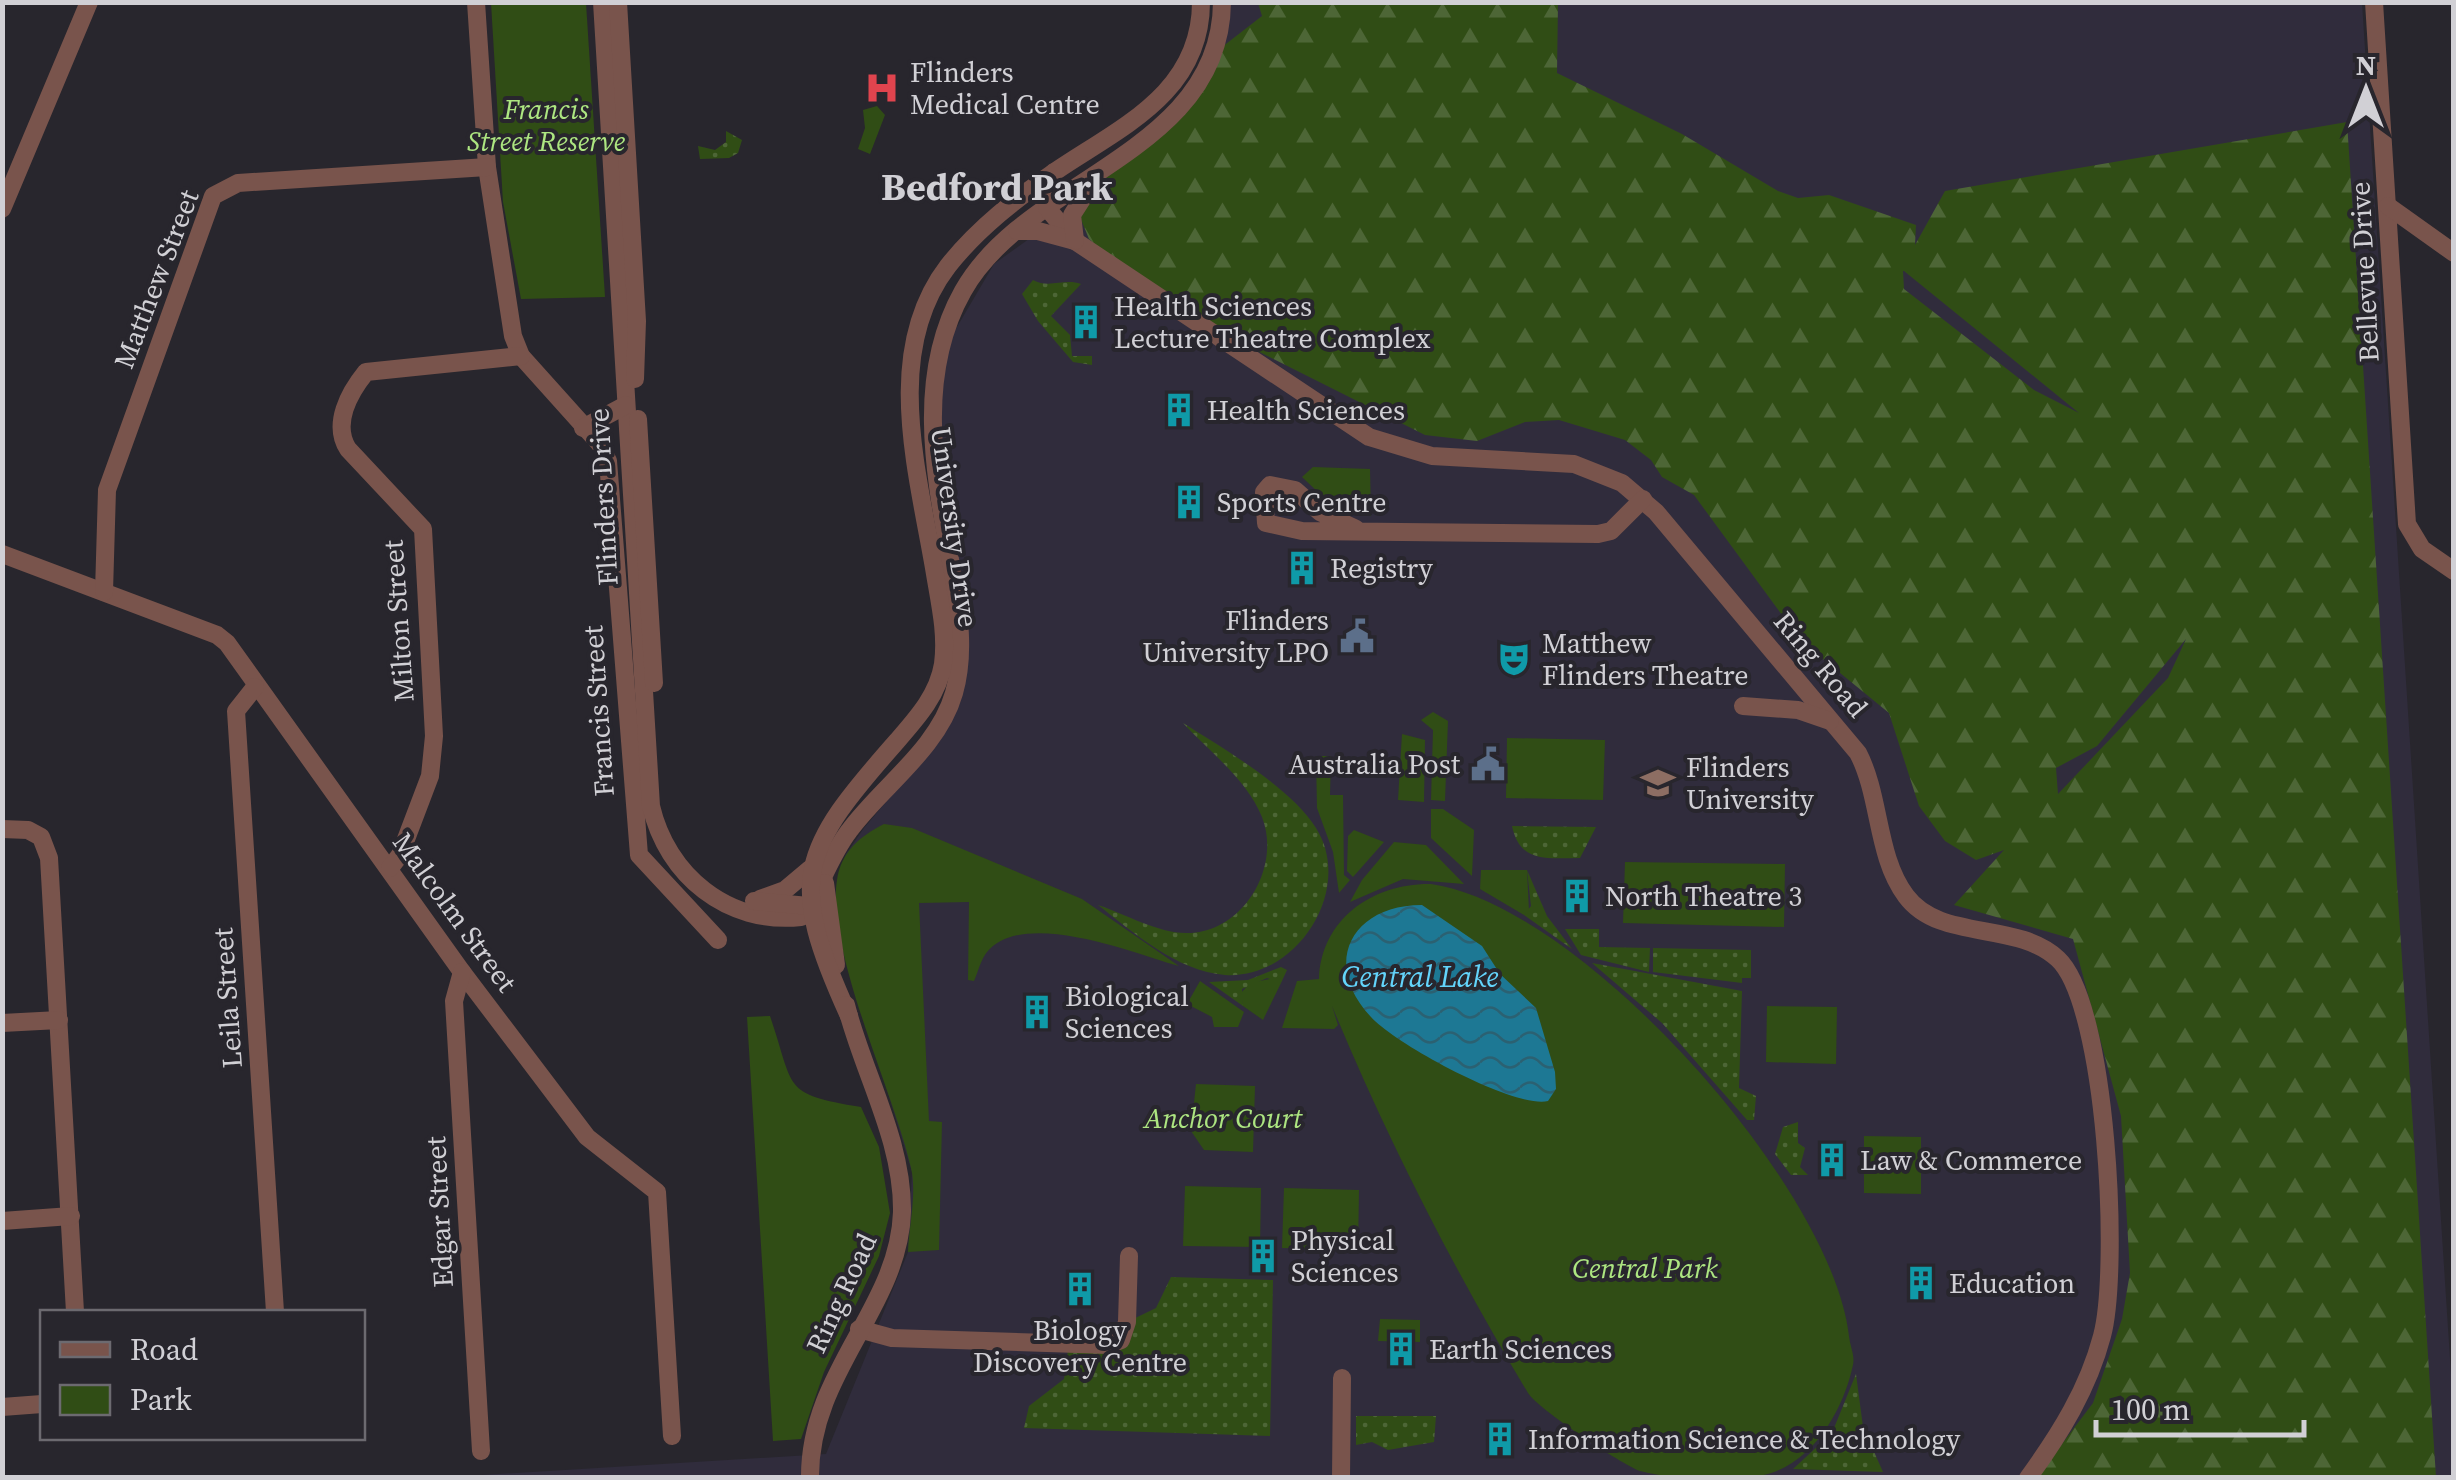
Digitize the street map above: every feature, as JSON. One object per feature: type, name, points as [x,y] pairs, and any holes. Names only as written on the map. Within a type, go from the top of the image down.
[{"type":"street","points":[[2,208],[89,2]]},
{"type":"street","name":"Francis Street","points":[[476,2],[488,167],[513,336],[521,356],[600,444],[608,461],[638,855],[718,940]]},
{"type":"street","name":"Flinders Drive","points":[[602,2],[634,574],[654,820],[670,855],[702,892],[746,910],[778,917],[828,953]]},
{"type":"street","name":"Flinders Drive","points":[[618,2],[661,805],[673,843],[695,874],[716,889],[756,901],[808,906]]},
{"type":"street","name":"University Drive","points":[[808,906],[818,876],[825,830],[922,712],[941,673],[943,620],[918,474],[910,367],[925,307],[954,259],[992,220],[1054,172],[1137,119],[1170,90],[1192,53],[1201,2]]},
{"type":"street","name":"University Drive","points":[[818,876],[924,746],[954,694],[959,622],[933,445],[932,394],[943,336],[962,293],[980,266],[1017,232],[1168,119],[1196,88],[1208,72],[1222,28],[1222,2]]},
{"type":"street","name":"Bellevue Drive","points":[[2374,2],[2406,524],[2422,548],[2454,570]]},
{"type":"street","name":"Matthew Street","points":[[104,592],[107,490],[212,196],[238,183],[488,167]]},
{"type":"street","points":[[1017,232],[1038,231],[1075,241],[1072,215],[1100,171]]},
{"type":"street","points":[[954,259],[1010,213],[1026,206],[1047,208],[1054,172]]},
{"type":"street","points":[[2388,206],[2454,253]]},
{"type":"street","name":"Ring Road","points":[[1047,208],[1075,241],[1285,385],[1369,437],[1414,454],[1551,461],[1592,468],[1643,499],[1839,726],[1865,767],[1893,873],[1912,903],[1938,918],[2009,934],[2043,948],[2068,970],[2084,1002],[2110,1197],[2112,1282],[2090,1373],[2072,1411],[2028,1478]]},
{"type":"street","name":"Milton Street","points":[[390,868],[400,855],[430,776],[434,736],[423,530],[348,449],[341,438],[341,418],[366,372],[521,356]]},
{"type":"street","points":[[583,428],[626,405]]},
{"type":"street","points":[[1356,529],[1320,512],[1291,488],[1270,485],[1264,492],[1263,519],[1270,526],[1356,529],[1598,534],[1611,531],[1643,499]]},
{"type":"street","name":"Malcolm Street","points":[[2,554],[217,635],[462,972],[588,1137],[658,1192],[672,1436]]},
{"type":"street","name":"Leila Street","points":[[255,687],[236,710],[275,1310]]},
{"type":"street","points":[[1743,706],[1818,714],[1839,726]]},
{"type":"street","points":[[866,776],[872,790],[872,806]]},
{"type":"street","points":[[2,829],[28,830],[41,837],[48,858],[75,1310]]},
{"type":"street","points":[[756,901],[818,876]]},
{"type":"street","name":"Ring Road","points":[[818,876],[828,953]]},
{"type":"street","points":[[778,917],[801,917],[808,906]]},
{"type":"street","name":"Ring Road","points":[[808,906],[828,953],[895,1155],[902,1213],[894,1253],[829,1384],[816,1422],[810,1478]]},
{"type":"street","name":"Edgar Street","points":[[462,972],[454,1002],[481,1450]]},
{"type":"street","points":[[2,1023],[59,1020]]},
{"type":"street","points":[[2,1221],[70,1216]]},
{"type":"street","points":[[859,1330],[892,1338],[1108,1345],[1121,1340],[1126,1322],[1129,1256]]},
{"type":"street","points":[[1341,1478],[1342,1378]]},
{"type":"street","points":[[2,1407],[40,1404]]},
{"type":"shaded area","name":"Flinders University","points":[[1223,3],[2362,3],[2453,1405],[2453,1477],[434,1478],[826,1454],[908,1252],[912,1172],[841,938],[837,881],[846,854],[864,828],[940,738],[960,703],[965,681],[965,620],[940,434],[944,363],[954,332],[994,264],[1186,126],[1224,76]]},
{"type":"green space","name":"Francis Street Reserve","points":[[491,3],[586,3],[605,297],[521,299],[503,202]]},
{"type":"green space","points":[[1258,3],[1558,3],[1557,73],[1682,134],[1778,191],[1798,198],[1829,195],[1916,225],[1915,245],[1945,191],[2347,122],[2436,1477],[2037,1477],[2093,1403],[2122,1319],[2130,1273],[2121,1116],[2073,939],[1954,905],[2004,850],[1976,860],[1945,841],[1919,806],[1889,713],[1801,641],[1694,495],[1662,477],[1651,460],[1625,440],[1559,420],[1525,422],[1477,441],[1425,435],[1164,304],[1089,239],[1080,217],[1100,171],[1168,119],[1213,54],[1262,16]],"holes":[[[1904,271],[2079,413],[2034,390],[1904,289]],[[2186,639],[2168,678],[2058,794],[2056,768],[2097,746]]]},
{"type":"green space","points":[[877,106],[885,115],[870,154],[858,149],[865,128],[863,110]]},
{"type":"green space","points":[[726,131],[742,140],[738,153],[729,158],[700,159],[698,146],[715,150],[726,142]]},
{"type":"green space","points":[[1033,280],[1081,284],[1051,316],[1070,335],[1072,356],[1092,356],[1092,365],[1073,362],[1038,321],[1022,294]]},
{"type":"green space","points":[[1313,467],[1370,469],[1371,516],[1338,511],[1302,477]]},
{"type":"green space","points":[[1433,712],[1448,721],[1445,801],[1431,800],[1433,730],[1421,720]]},
{"type":"green space","points":[[1183,723],[1290,798],[1316,828],[1326,852],[1328,878],[1323,903],[1312,927],[1275,963],[1251,973],[1225,975],[1190,966],[1157,949],[1098,905],[1164,930],[1206,930],[1240,910],[1262,876],[1267,837],[1262,817],[1238,779]]},
{"type":"green space","points":[[1402,734],[1425,740],[1424,802],[1398,800]]},
{"type":"green space","points":[[1507,738],[1605,740],[1603,800],[1506,798]]},
{"type":"green space","points":[[1316,756],[1331,756],[1330,795],[1343,795],[1344,875],[1350,880],[1339,893],[1333,852],[1317,808]]},
{"type":"green space","points":[[1431,809],[1443,809],[1474,830],[1472,876],[1431,838]]},
{"type":"green space","points":[[884,824],[912,828],[1082,899],[1179,966],[1080,938],[1026,934],[1004,939],[987,952],[974,981],[968,980],[969,902],[919,903],[929,1121],[942,1122],[939,1250],[908,1252],[913,1199],[911,1168],[851,982],[836,909],[837,880],[847,853]]},
{"type":"green space","points":[[1512,826],[1596,827],[1580,858],[1557,858],[1529,853],[1521,847]]},
{"type":"green space","points":[[1354,830],[1384,842],[1353,877],[1347,871],[1348,836]]},
{"type":"green space","points":[[1394,842],[1426,845],[1464,884],[1403,879],[1350,902],[1362,880]]},
{"type":"green space","points":[[1625,862],[1785,864],[1784,927],[1623,923]]},
{"type":"green space","points":[[1481,870],[1527,870],[1529,911],[1524,915],[1480,889]]},
{"type":"green space","points":[[1527,870],[1547,916],[1572,949],[1524,915],[1531,906]]},
{"type":"green space","name":"Central Park","points":[[1431,884],[1491,903],[1557,942],[1625,997],[1690,1062],[1749,1133],[1798,1205],[1832,1274],[1853,1361],[1848,1385],[1830,1423],[1786,1467],[1746,1477],[1679,1477],[1640,1471],[1535,1401],[1448,1252],[1375,1105],[1332,1006],[1338,1025],[1334,1029],[1282,1028],[1297,981],[1319,979],[1329,939],[1340,922],[1354,909],[1389,890]]},
{"type":"green space","points":[[1565,929],[1599,929],[1599,947],[1650,948],[1649,972],[1581,955]]},
{"type":"green space","points":[[1653,948],[1751,950],[1751,978],[1742,978],[1742,983],[1653,972]]},
{"type":"green space","points":[[1592,963],[1742,991],[1739,1088],[1756,1096],[1754,1120],[1747,1120],[1662,1023]]},
{"type":"green space","points":[[1281,967],[1287,970],[1281,983],[1267,978],[1242,989],[1243,1006],[1209,982],[1248,980]]},
{"type":"green space","points":[[1274,978],[1281,983],[1263,1020],[1243,1006],[1241,993],[1250,983]]},
{"type":"green space","points":[[1200,981],[1244,1012],[1238,1027],[1214,1027],[1212,1017],[1187,1004]]},
{"type":"green space","points":[[1767,1006],[1837,1007],[1836,1064],[1766,1062]]},
{"type":"green space","points":[[770,1016],[795,1084],[817,1098],[861,1107],[879,1147],[890,1213],[879,1256],[824,1372],[801,1439],[773,1441],[747,1017]]},
{"type":"green space","name":"Anchor Court","points":[[1196,1084],[1255,1086],[1253,1152],[1204,1150],[1191,1131]]},
{"type":"green space","points":[[1798,1122],[1798,1143],[1805,1148],[1800,1167],[1808,1175],[1791,1175],[1775,1154],[1783,1127]]},
{"type":"green space","points":[[1864,1136],[1921,1137],[1921,1194],[1864,1193]]},
{"type":"green space","points":[[1185,1186],[1261,1188],[1260,1247],[1183,1246]]},
{"type":"green space","points":[[1284,1188],[1359,1190],[1358,1250],[1282,1248]]},
{"type":"green space","points":[[1171,1277],[1273,1280],[1270,1436],[1024,1428],[1029,1406],[1064,1379],[1069,1343],[1108,1345],[1127,1322],[1156,1308]]},
{"type":"green space","points":[[1380,1319],[1420,1320],[1420,1342],[1378,1341]]},
{"type":"green space","points":[[1856,1374],[1863,1427],[1883,1472],[1793,1469],[1832,1433]]},
{"type":"green space","points":[[1356,1416],[1436,1416],[1434,1442],[1388,1450],[1372,1442],[1356,1445]]},
{"type":"water","name":"Central Lake","points":[[1422,905],[1482,946],[1500,974],[1536,1008],[1555,1072],[1556,1089],[1548,1101],[1510,1095],[1429,1058],[1384,1029],[1356,997],[1346,958],[1361,926],[1397,908]]},
{"type":"place","name":"Flinders Medical Centre","points":[[882,88]]},
{"type":"place","name":"Health Sciences Lecture Theatre Complex","points":[[1086,322]]},
{"type":"place","name":"Health Sciences","points":[[1179,410]]},
{"type":"place","name":"Sports Centre","points":[[1189,502]]},
{"type":"place","name":"Registry","points":[[1302,568]]},
{"type":"place","name":"Flinders University LPO","points":[[1357,636]]},
{"type":"place","name":"Matthew Flinders Theatre","points":[[1514,659]]},
{"type":"place","name":"Australia Post","points":[[1488,764]]},
{"type":"place","name":"Flinders University","points":[[1658,783]]},
{"type":"place","name":"North Theatre 3","points":[[1577,896]]},
{"type":"place","name":"Biological Sciences","points":[[1037,1012]]},
{"type":"place","name":"Law & Commerce","points":[[1832,1160]]},
{"type":"place","name":"Physical Sciences","points":[[1263,1256]]},
{"type":"place","name":"Education","points":[[1921,1283]]},
{"type":"place","name":"Biology Discovery Centre","points":[[1080,1289]]},
{"type":"place","name":"Earth Sciences","points":[[1401,1349]]},
{"type":"place","name":"Information Science & Technology","points":[[1500,1439]]},
{"type":"district","name":"Bedford Park","points":[[997,187]]}]
